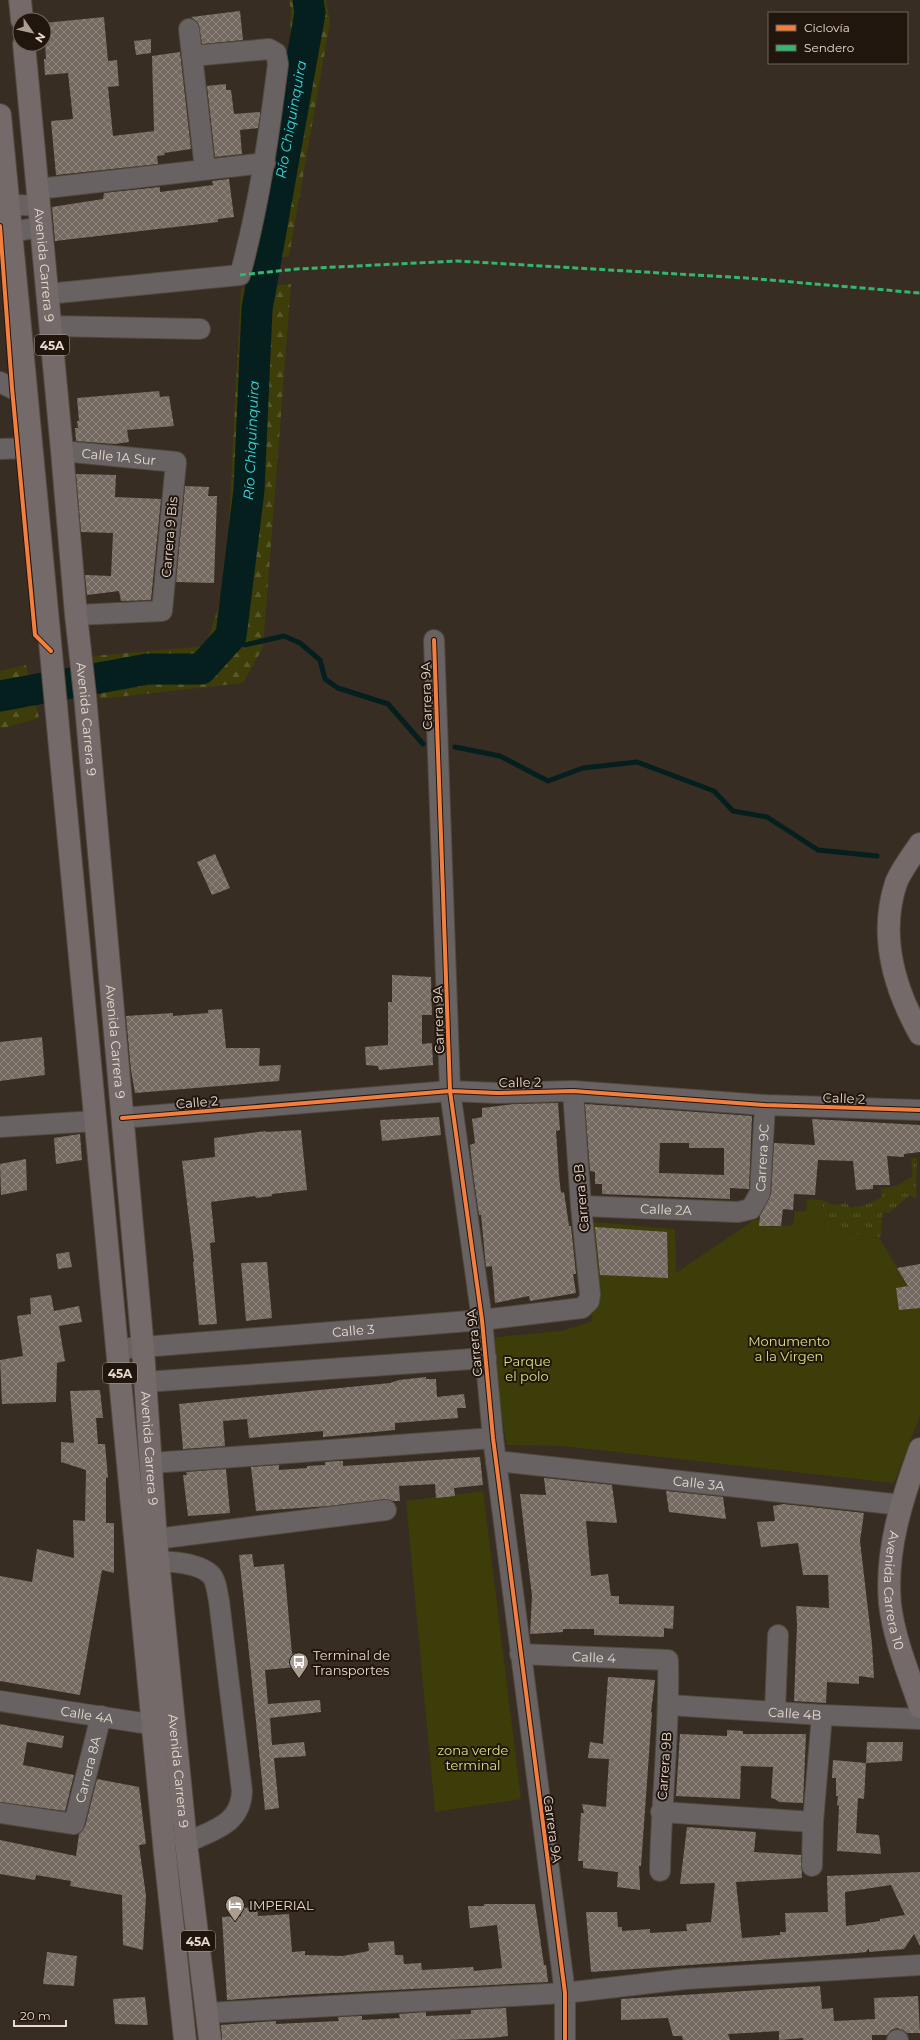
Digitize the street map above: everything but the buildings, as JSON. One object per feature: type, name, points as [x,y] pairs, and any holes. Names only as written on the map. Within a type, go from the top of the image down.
[{"type":"main road","points":[[20,0],[21,12]]},
{"type":"main road","name":"Avenida Carrera 9","points":[[25,52],[76,615],[85,695],[152,1463],[147,1551]]},
{"type":"main road","name":"Avenida Carrera 9","points":[[0,115],[6,232],[27,396],[118,1349],[147,1551],[164,1726],[185,2040]]},
{"type":"main road","points":[[920,844],[897,882],[890,907],[888,930],[890,954],[902,999],[920,1034]]},
{"type":"main road","name":"Avenida Carrera 10","points":[[920,1449],[902,1505],[893,1544],[890,1574],[890,1605],[895,1630],[920,1707]]},
{"type":"main road","name":"Avenida Carrera 9","points":[[164,1726],[186,1843],[210,2040]]},
{"type":"street","points":[[188,28],[205,169]]},
{"type":"street","points":[[47,294],[240,275],[256,210],[265,163],[278,64],[276,53],[269,49],[192,56]]},
{"type":"street","points":[[4,204],[205,169],[265,163]]},
{"type":"street","points":[[6,232],[41,228]]},
{"type":"street","points":[[50,326],[200,329]]},
{"type":"street","points":[[0,382],[27,396]]},
{"type":"street","points":[[0,449],[32,448]]},
{"type":"street","name":"Calle 1A Sur","points":[[62,451],[176,462]]},
{"type":"street","name":"Carrera 9 Bis","points":[[76,615],[162,611],[176,462]]},
{"type":"street","name":"Carrera 9A","points":[[434,640],[450,1091],[482,1320],[493,1438],[565,1993],[565,2040]]},
{"type":"street","name":"Calle 2","points":[[122,1118],[450,1091],[497,1093],[573,1091],[765,1105],[920,1110]]},
{"type":"street","name":"Carrera 9B","points":[[573,1091],[581,1206],[590,1294],[587,1304]]},
{"type":"street","name":"Carrera 9C","points":[[751,1209],[760,1193],[765,1105]]},
{"type":"street","points":[[0,1128],[96,1121]]},
{"type":"street","name":"Calle 2A","points":[[581,1206],[738,1212],[751,1209]]},
{"type":"street","name":"Calle 3","points":[[118,1349],[142,1349],[482,1320],[577,1310],[587,1304]]},
{"type":"street","points":[[145,1382],[486,1358]]},
{"type":"street","points":[[152,1463],[493,1438]]},
{"type":"street","name":"Calle 3A","points":[[496,1461],[902,1505]]},
{"type":"street","points":[[147,1551],[386,1510]]},
{"type":"street","points":[[147,1551],[204,1570],[212,1577],[215,1585],[242,1791],[242,1803],[238,1812],[230,1821],[186,1843]]},
{"type":"street","points":[[775,1711],[778,1635]]},
{"type":"street","name":"Calle 4","points":[[520,1654],[668,1660]]},
{"type":"street","name":"Carrera 9B","points":[[660,1871],[661,1812],[669,1705],[668,1660]]},
{"type":"street","name":"Calle 4A","points":[[0,1700],[164,1726]]},
{"type":"street","name":"Calle 4B","points":[[669,1705],[822,1715],[920,1719]]},
{"type":"street","points":[[812,1866],[813,1822],[822,1715]]},
{"type":"street","name":"Carrera 8A","points":[[0,1813],[74,1824],[101,1716]]},
{"type":"street","points":[[661,1812],[813,1822]]},
{"type":"street","points":[[207,2013],[565,1993],[685,1979],[920,1965]]},
{"type":"green space","points":[[289,0],[326,0],[330,22],[289,256],[254,260],[290,54],[291,9]]},
{"type":"green space","points":[[291,284],[263,647],[243,683],[99,699],[93,656],[206,646],[226,582],[241,288]]},
{"type":"green space","points":[[26,665],[39,718],[0,729],[0,671]]},
{"type":"green space","points":[[911,1158],[917,1158],[916,1199],[910,1195],[889,1213],[883,1212],[880,1239],[847,1232],[825,1232],[822,1200],[833,1205],[846,1203],[851,1208],[868,1204],[882,1197],[881,1189],[897,1186],[913,1176]]},
{"type":"green space","name":"Monumento a la Virgen","points":[[807,1199],[822,1200],[825,1232],[847,1232],[880,1239],[920,1307],[920,1416],[894,1483],[563,1446],[507,1445],[487,1338],[561,1331],[591,1322],[597,1283],[593,1222],[675,1229],[676,1273],[754,1220],[766,1219],[769,1227],[793,1225],[795,1212],[806,1211]]},
{"type":"green space","name":"zona verde terminal","points":[[483,1491],[521,1799],[435,1812],[406,1501]]},
{"type":"waterway","name":"Río Chiquinquira","points":[[0,696],[148,669],[201,669],[231,636],[249,490],[257,309],[310,13],[308,0]]},
{"type":"waterway","points":[[231,636],[245,645],[284,636],[300,643],[320,660],[325,679],[338,688],[388,704],[423,744]]},
{"type":"waterway","points":[[455,747],[500,756],[548,781],[583,768],[637,762],[714,791],[733,811],[767,817],[818,850],[877,856]]},
{"type":"marked path","points":[[240,275],[297,269],[457,261],[746,278],[920,293]]},
{"type":"cycle path","points":[[0,226],[12,388],[35,635],[51,651]]},
{"type":"cycle path","points":[[434,640],[450,1091],[482,1320],[493,1438],[565,1993],[565,2040]]},
{"type":"cycle path","points":[[122,1118],[450,1091],[497,1093],[573,1091],[765,1105],[920,1110]]},
{"type":"place","name":"Terminal de Transportes","points":[[299,1679]]},
{"type":"place","name":"IMPERIAL","points":[[235,1922]]},
{"type":"park label","name":"Parque el polo","points":[[527,1368]]}]
